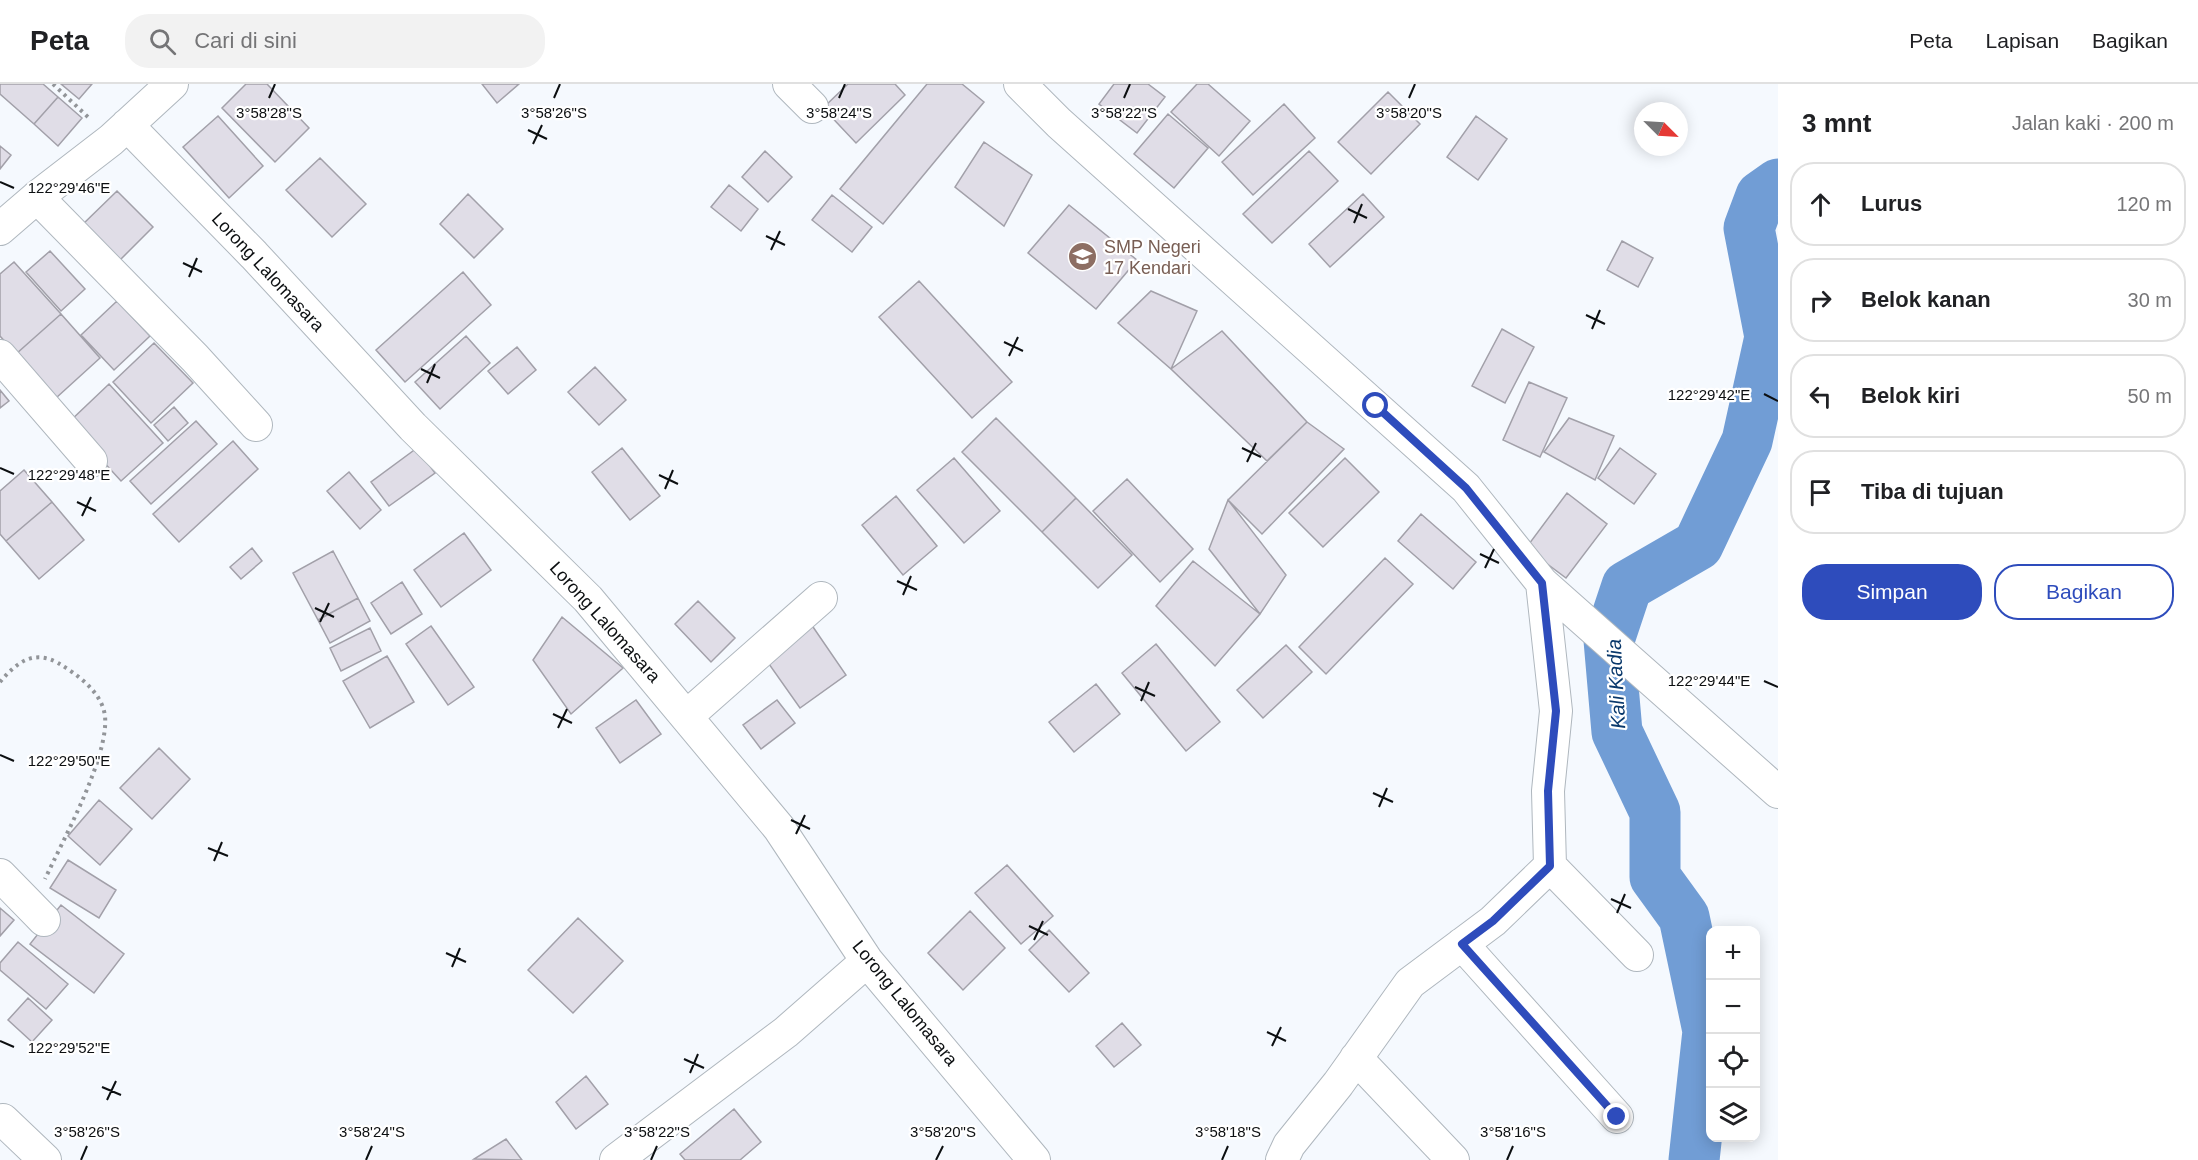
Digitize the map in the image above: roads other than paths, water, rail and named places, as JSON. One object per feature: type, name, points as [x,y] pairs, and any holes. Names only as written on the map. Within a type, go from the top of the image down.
[{"type":"street","points":[[0,229],[119,132],[172,84]]},
{"type":"street","points":[[789,84],[812,107]]},
{"type":"street","points":[[1020,84],[1059,123],[1466,488],[1542,583],[1778,792]]},
{"type":"street","name":"Lorong Lalomasara","points":[[119,132],[254,255],[413,427],[588,599],[779,828],[867,961],[1034,1160]]},
{"type":"street","points":[[37,197],[195,358],[256,425]]},
{"type":"street","points":[[0,356],[91,461]]},
{"type":"street","points":[[1542,583],[1556,711],[1548,791],[1550,866],[1637,955]]},
{"type":"street","points":[[687,716],[821,598]]},
{"type":"street","points":[[1282,1160],[1289,1145],[1410,983],[1493,921],[1550,866]]},
{"type":"street","points":[[0,875],[37,914]]},
{"type":"street","points":[[1462,944],[1617,1117]]},
{"type":"street","points":[[616,1160],[786,1032],[867,961]]},
{"type":"street","points":[[1356,1058],[1453,1160]]},
{"type":"street","points":[[3,1120],[45,1160]]},
{"type":"waterway","name":"Kali Kadia","points":[[1694,1160],[1708,1031],[1684,917],[1655,877],[1655,812],[1617,732],[1609,640],[1627,586],[1698,545],[1747,441],[1770,337],[1749,228],[1761,196],[1778,184]]},
{"type":"place","name":"SMP Negeri 17 Kendari","points":[[1083,257]]}]
